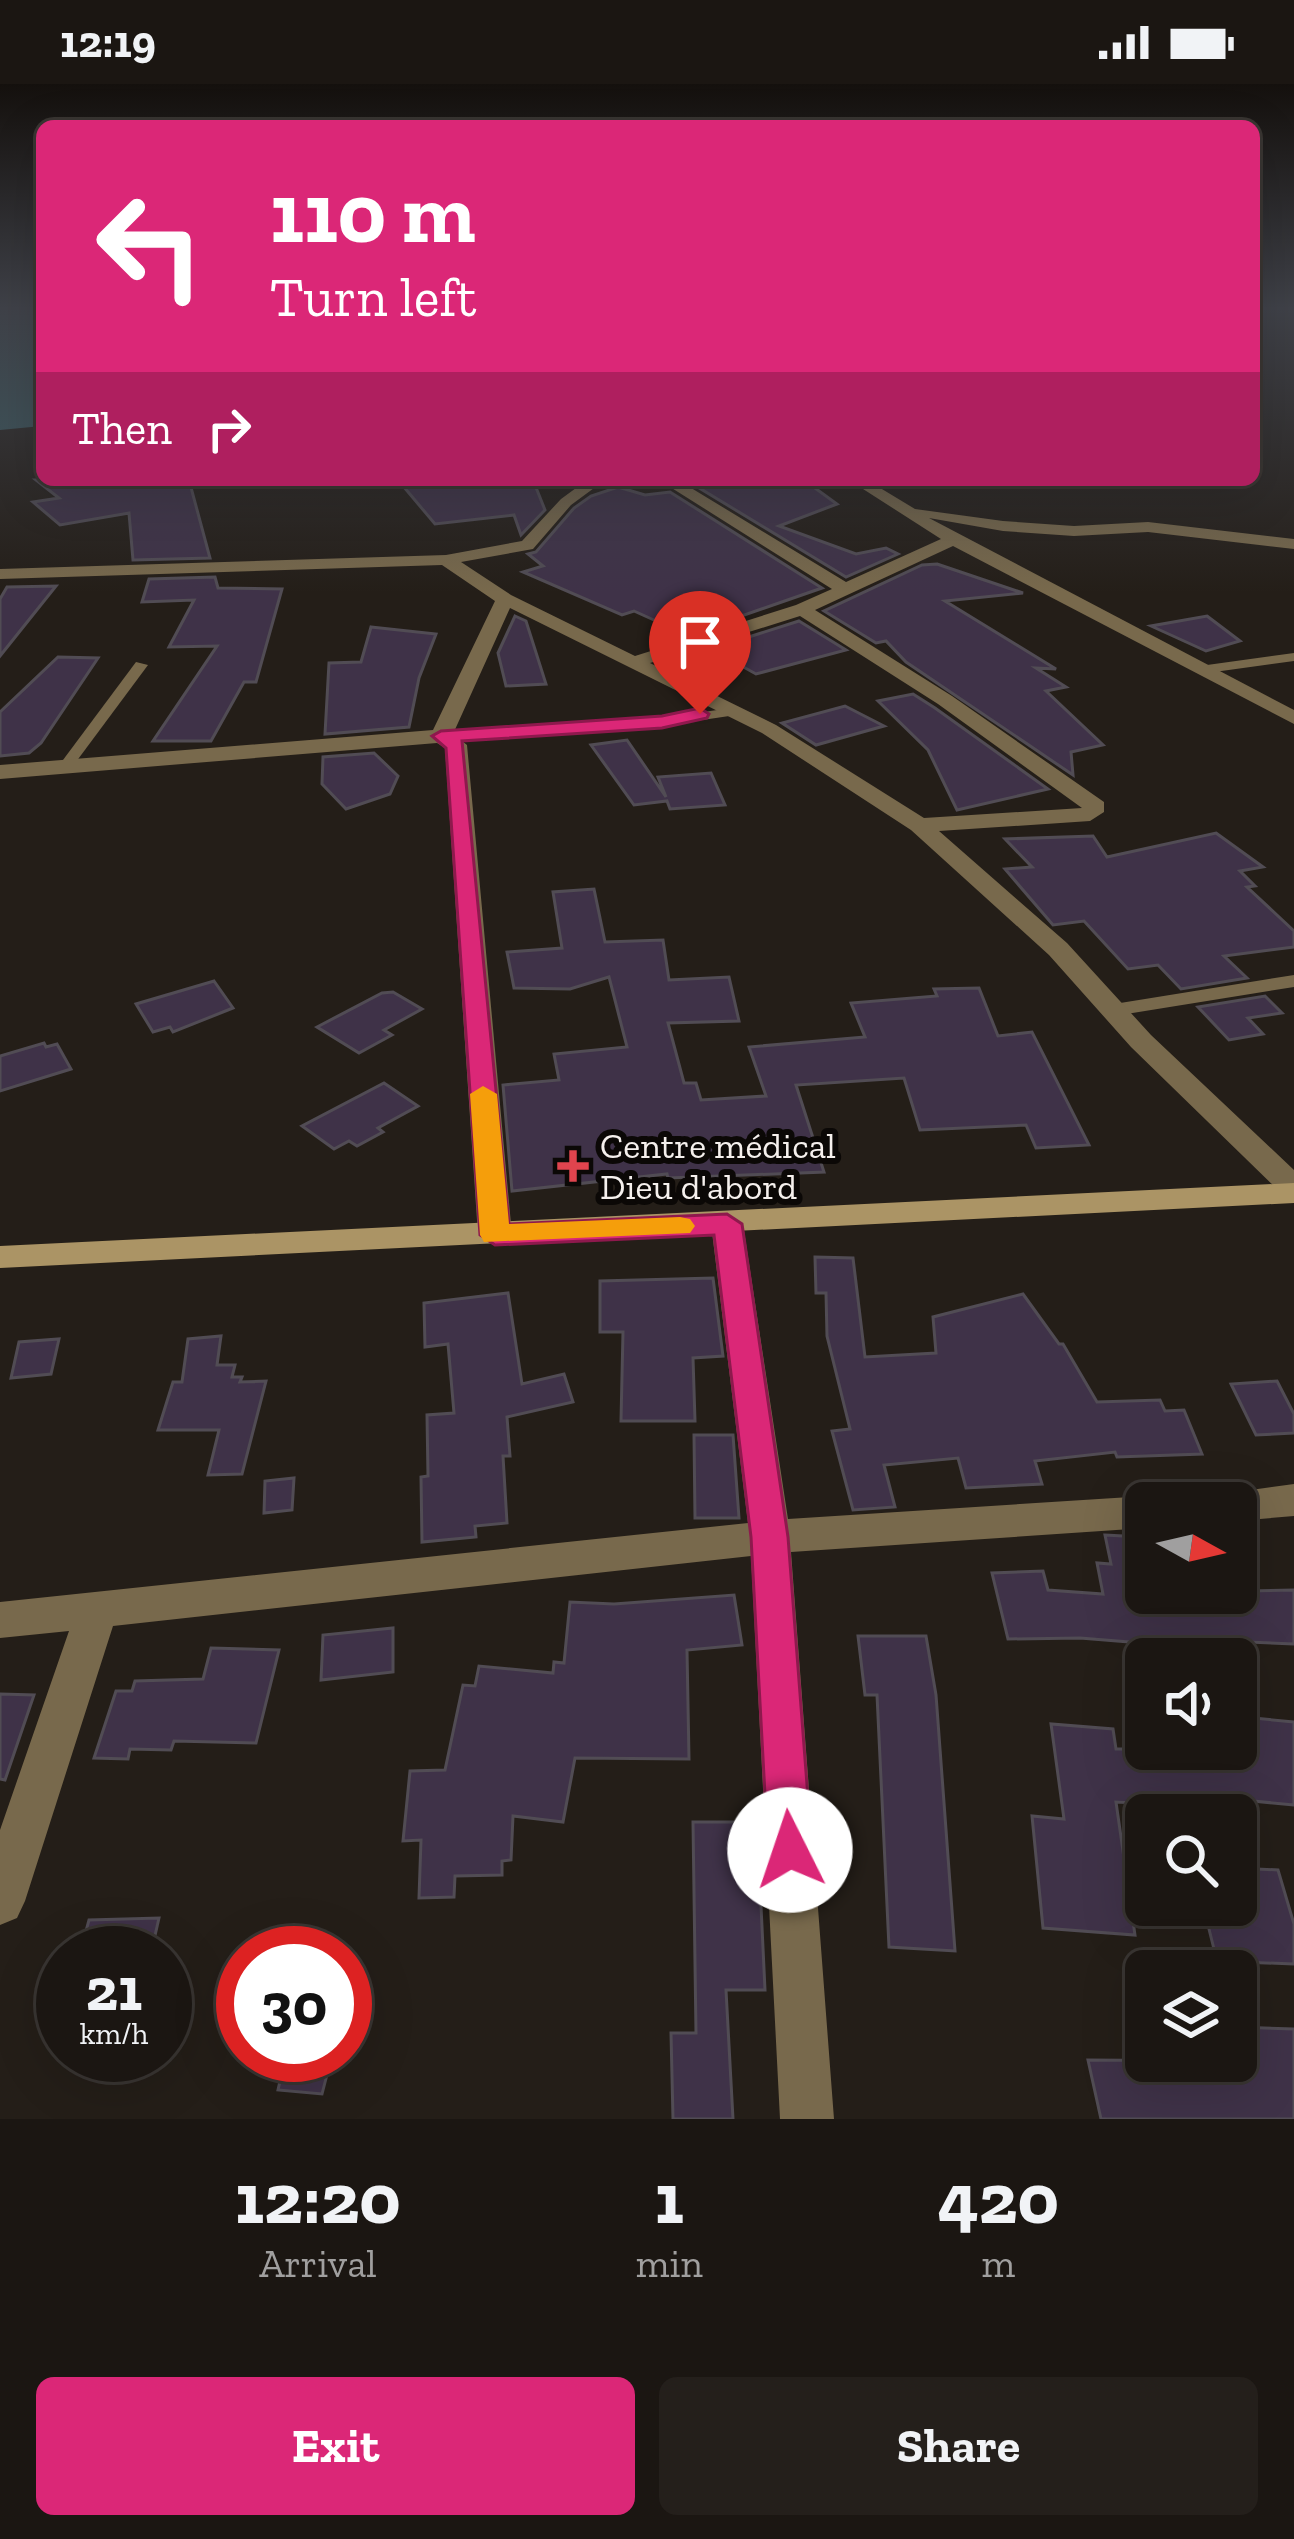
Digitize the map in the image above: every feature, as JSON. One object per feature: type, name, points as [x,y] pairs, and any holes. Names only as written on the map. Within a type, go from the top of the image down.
[{"type":"street","points":[[0,574],[446,560],[527,545],[566,502],[589,486]]},
{"type":"street","points":[[677,486],[845,589]]},
{"type":"street","points":[[867,486],[953,540],[1294,718]]},
{"type":"street","points":[[903,508],[1003,526],[1074,531],[1148,527],[1294,544]]},
{"type":"street","points":[[631,663],[802,608],[953,540]]},
{"type":"street","points":[[446,560],[505,599],[816,757],[919,825],[1010,903],[1294,1190]]},
{"type":"street","points":[[441,736],[505,599]]},
{"type":"street","points":[[802,608],[945,700],[1096,807],[1090,814],[919,825]]},
{"type":"street","points":[[0,772],[441,736],[456,746],[495,1235]]},
{"type":"street","points":[[0,1257],[727,1224],[1294,1190]]},
{"type":"street","points":[[727,1224],[770,1537],[807,2119]]},
{"type":"street","points":[[1257,1503],[1294,1500]]},
{"type":"street","points":[[0,1620],[770,1537],[1125,1513]]},
{"type":"street","points":[[0,1901],[98,1607]]},
{"type":"lane","points":[[1207,669],[1294,657]]},
{"type":"lane","points":[[65,767],[141,665]]},
{"type":"lane","points":[[441,736],[662,722],[731,712]]},
{"type":"lane","points":[[1114,1010],[1294,981]]},
{"type":"water","points":[[0,403],[36,403],[36,427],[0,430]]},
{"type":"building","points":[[44,486],[191,486],[210,558],[133,560],[129,513],[60,525],[33,502],[59,498]]},
{"type":"building","points":[[403,486],[535,486],[545,510],[521,535],[514,515],[435,524]]},
{"type":"building","points":[[696,486],[812,486],[837,504],[779,526],[856,554],[886,548],[898,554],[846,577]]},
{"type":"building","points":[[618,487],[645,495],[670,492],[822,588],[687,635],[634,611],[622,615],[523,572],[543,566],[528,554],[536,552],[574,508]]},
{"type":"building","points":[[937,564],[1023,593],[945,601],[1056,669],[1036,668],[1066,687],[1046,691],[1103,745],[1071,752],[1073,775],[906,662],[886,641],[876,643],[824,611],[922,565]]},
{"type":"building","points":[[215,577],[218,588],[282,589],[256,682],[244,682],[211,741],[153,741],[217,646],[169,647],[194,600],[142,602],[149,579]]},
{"type":"building","points":[[56,586],[0,656],[0,599],[7,587]]},
{"type":"building","points":[[515,616],[526,621],[546,684],[506,686],[498,653]]},
{"type":"building","points":[[1207,616],[1240,641],[1206,651],[1151,626]]},
{"type":"building","points":[[799,621],[846,650],[756,674],[711,649]]},
{"type":"building","points":[[371,627],[436,634],[419,678],[409,727],[325,734],[329,663],[361,662]]},
{"type":"building","points":[[58,657],[98,658],[41,743],[29,753],[0,756],[0,712]]},
{"type":"building","points":[[913,694],[1048,789],[957,810],[928,750],[878,701]]},
{"type":"building","points":[[845,706],[884,726],[816,745],[782,723]]},
{"type":"building","points":[[627,740],[666,797],[658,777],[711,773],[725,805],[670,809],[667,801],[634,805],[591,745]]},
{"type":"building","points":[[374,753],[398,776],[390,794],[346,809],[322,784],[323,757]]},
{"type":"building","points":[[1216,833],[1263,867],[1240,871],[1255,886],[1247,887],[1294,931],[1294,947],[1224,956],[1247,978],[1181,989],[1158,965],[1128,969],[1084,921],[1053,925],[1005,869],[1032,867],[1005,839],[1093,836],[1107,857]]},
{"type":"building","points":[[594,889],[605,942],[663,940],[669,980],[729,977],[739,1021],[668,1023],[684,1083],[696,1083],[701,1100],[766,1096],[749,1047],[865,1037],[851,1003],[937,996],[934,989],[979,988],[998,1036],[1032,1032],[1089,1145],[1036,1148],[1026,1125],[920,1130],[904,1078],[796,1085],[824,1172],[668,1178],[667,1174],[512,1191],[503,1085],[559,1080],[554,1054],[627,1047],[609,977],[570,989],[514,988],[507,952],[562,948],[553,892]]},
{"type":"building","points":[[214,981],[233,1008],[173,1032],[170,1027],[153,1032],[136,1004]]},
{"type":"building","points":[[393,992],[422,1009],[384,1030],[392,1035],[359,1053],[317,1027],[382,993]]},
{"type":"building","points":[[1265,996],[1282,1013],[1248,1018],[1263,1034],[1229,1040],[1198,1007]]},
{"type":"building","points":[[44,1043],[46,1047],[57,1044],[71,1069],[0,1091],[0,1056]]},
{"type":"building","points":[[384,1083],[418,1106],[357,1146],[349,1141],[334,1149],[302,1126]]},
{"type":"building","points":[[815,1257],[853,1258],[865,1357],[936,1353],[933,1317],[1023,1294],[1063,1344],[1097,1402],[1160,1400],[1165,1411],[1184,1410],[1202,1454],[1117,1457],[1115,1452],[1035,1461],[1042,1484],[966,1488],[958,1458],[884,1465],[895,1507],[853,1510],[832,1431],[850,1429],[827,1336],[826,1293],[816,1293]]},
{"type":"building","points":[[713,1278],[723,1356],[693,1358],[695,1421],[621,1421],[623,1332],[600,1332],[600,1281]]},
{"type":"building","points":[[508,1293],[522,1384],[564,1374],[573,1402],[507,1417],[510,1456],[503,1456],[507,1523],[475,1526],[476,1537],[422,1542],[427,1415],[454,1413],[448,1344],[425,1347],[424,1303]]},
{"type":"building","points":[[221,1336],[217,1365],[235,1365],[232,1377],[242,1377],[240,1382],[266,1381],[242,1474],[208,1475],[219,1430],[158,1430],[173,1382],[182,1382],[188,1339]]},
{"type":"building","points":[[59,1339],[51,1374],[11,1378],[19,1342]]},
{"type":"building","points":[[1277,1381],[1294,1414],[1294,1433],[1256,1435],[1231,1384]]},
{"type":"building","points":[[694,1435],[733,1435],[739,1518],[695,1518]]},
{"type":"building","points":[[294,1478],[292,1510],[264,1513],[265,1481]]},
{"type":"building","points":[[1105,1535],[1125,1536],[1125,1614],[1257,1614],[1257,1591],[1294,1590],[1294,1644],[1257,1642],[1257,1638],[1008,1639],[992,1573],[1043,1571],[1048,1590],[1103,1594],[1097,1563],[1111,1564]]},
{"type":"building","points":[[734,1595],[742,1645],[687,1650],[689,1759],[575,1758],[563,1822],[513,1816],[511,1860],[502,1861],[502,1875],[455,1876],[454,1897],[419,1898],[421,1840],[403,1841],[410,1771],[445,1770],[463,1685],[475,1686],[479,1666],[553,1673],[554,1662],[564,1663],[570,1602],[614,1604]]},
{"type":"building","points":[[393,1628],[393,1672],[321,1680],[323,1635]]},
{"type":"building","points":[[858,1636],[926,1636],[936,1695],[955,1951],[889,1947],[877,1695],[865,1695]]},
{"type":"building","points":[[211,1648],[279,1650],[256,1743],[174,1741],[171,1750],[130,1749],[128,1759],[94,1758],[116,1691],[132,1691],[135,1681],[203,1679]]},
{"type":"building","points":[[0,1694],[34,1695],[5,1780],[0,1779]]},
{"type":"building","points":[[1257,1718],[1294,1722],[1294,1805],[1257,1801],[1257,1794],[1125,1794],[1125,1802],[1116,1802],[1125,1865],[1125,1926],[1134,1926],[1135,1935],[1043,1928],[1032,1816],[1064,1819],[1051,1724],[1113,1729],[1116,1749],[1125,1749],[1125,1770],[1257,1770]]},
{"type":"building","points":[[693,1822],[757,1822],[765,1990],[726,1990],[733,2119],[673,2119],[671,2033],[696,2033]]},
{"type":"building","points":[[1257,1869],[1278,1870],[1294,1924],[1294,1964],[1257,1963],[1257,1950],[1214,1950],[1208,1926],[1257,1926]]},
{"type":"building","points":[[159,1918],[157,1926],[87,1926],[89,1920]]},
{"type":"building","points":[[1257,2028],[1294,2029],[1294,2119],[1101,2119],[1088,2060],[1125,2060],[1125,2082],[1257,2082]]},
{"type":"building","points":[[280,2082],[325,2082],[322,2094],[278,2090]]},
{"type":"slow traffic","points":[[483,1094],[495,1235],[680,1226]]},
{"type":"place","name":"Centre médical Dieu d'abord","points":[[573,1166]]},
{"type":"route","points":[[700,714],[662,722],[441,736],[456,746],[495,1235],[727,1224],[770,1537],[790,1850]]}]
